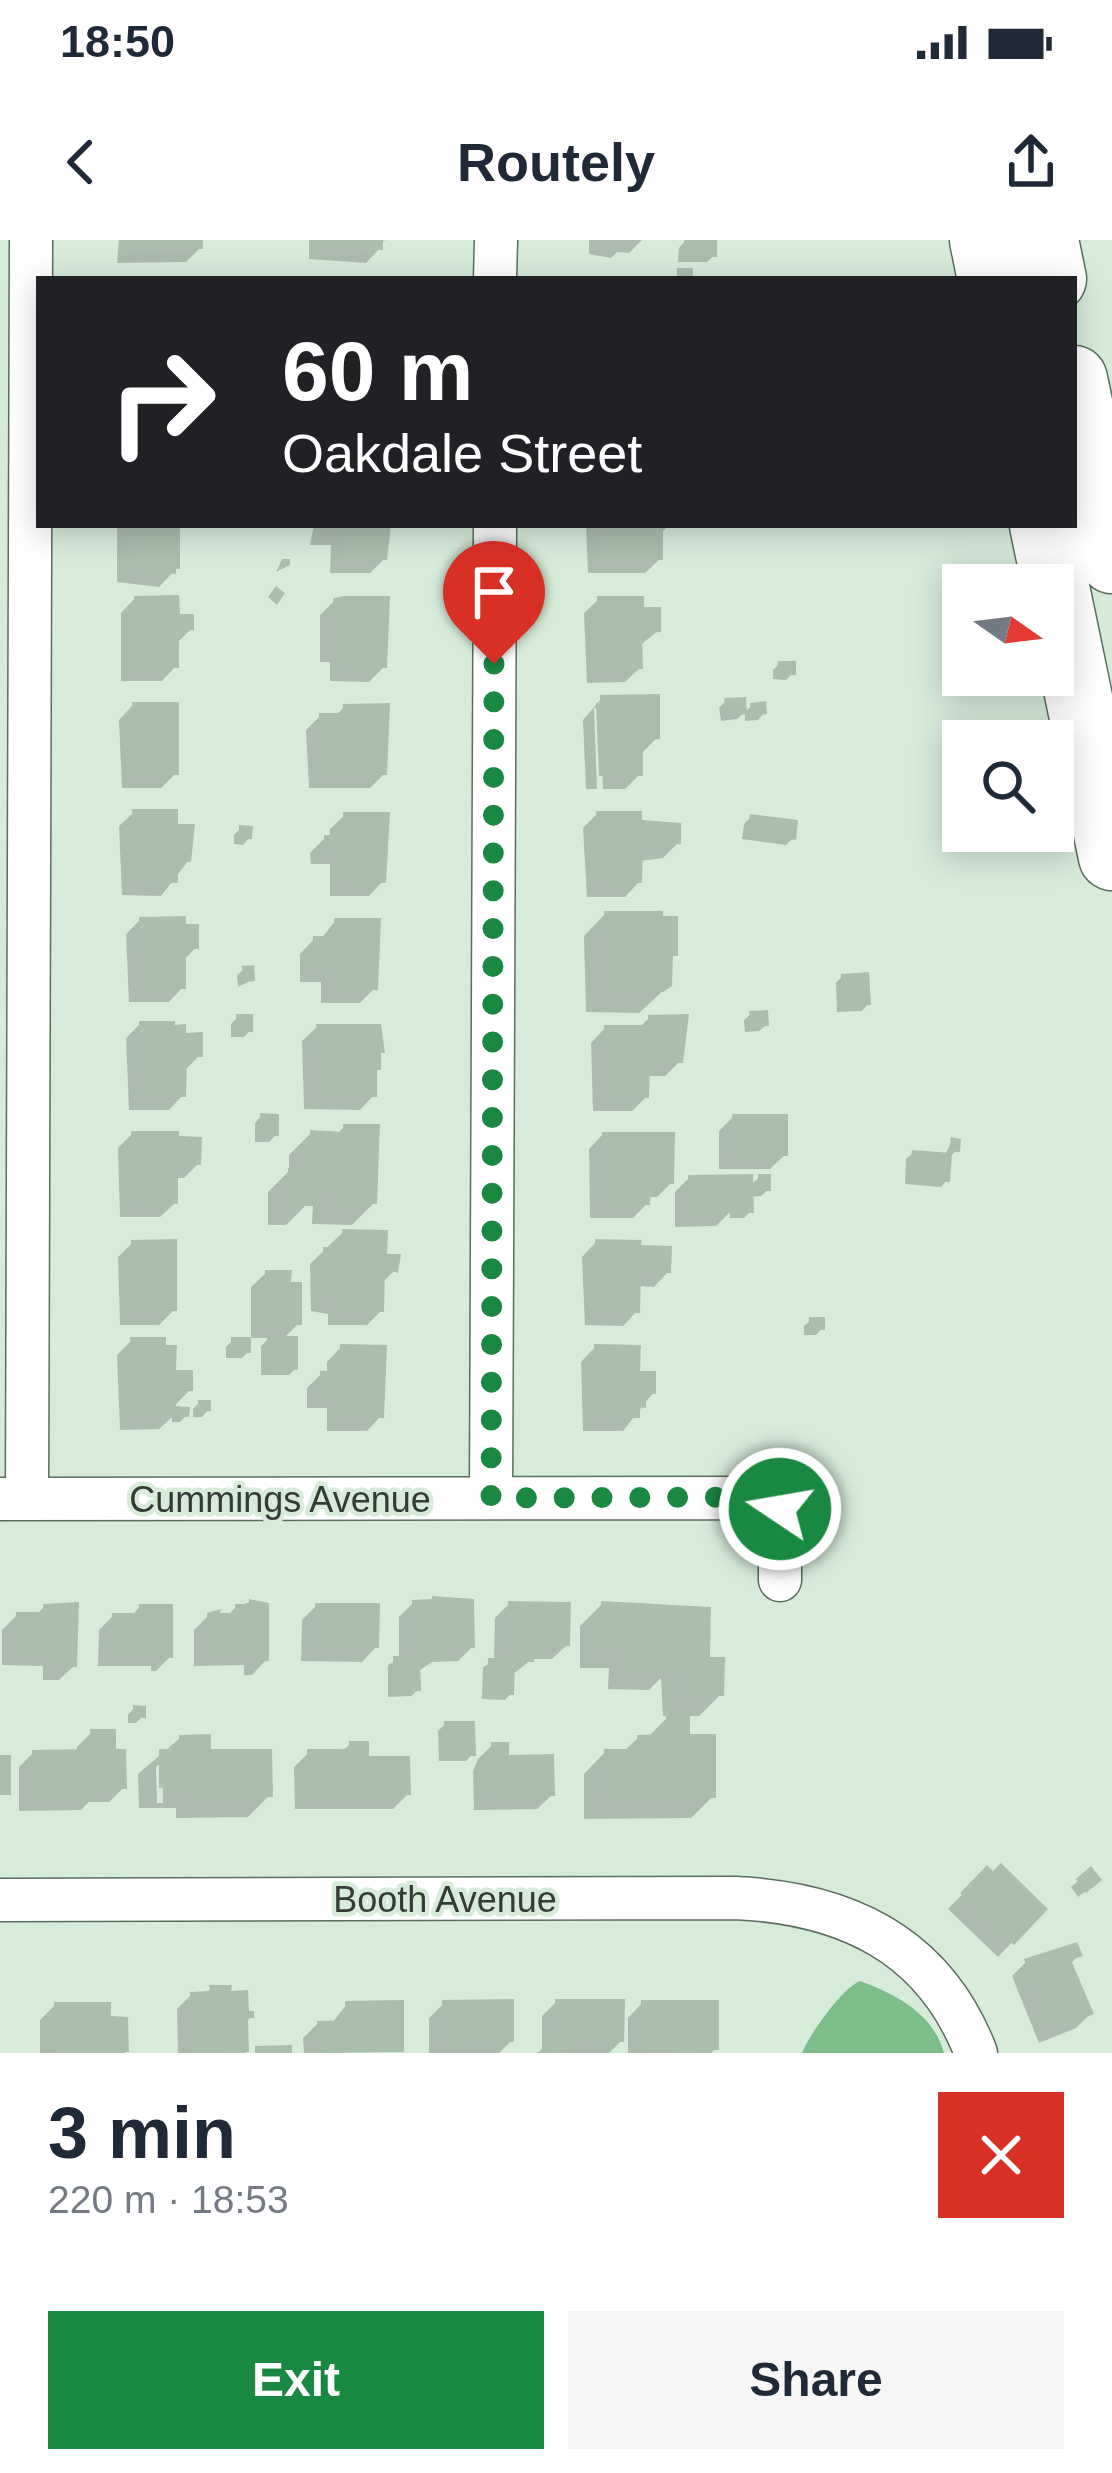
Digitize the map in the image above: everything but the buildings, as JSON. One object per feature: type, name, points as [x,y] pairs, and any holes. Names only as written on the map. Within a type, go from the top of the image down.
[{"type":"highway","points":[[983,240],[990,276]]},
{"type":"highway","points":[[1045,240],[1052,276]]},
{"type":"highway","points":[[1077,393],[1112,560]]},
{"type":"highway","points":[[1043,528],[1112,857]]},
{"type":"street","points":[[14,1499],[31,240]]},
{"type":"street","points":[[495,276],[496,240]]},
{"type":"street","points":[[491,1498],[495,528]]},
{"type":"street","name":"Cummings Avenue","points":[[14,1499],[776,1500],[780,1580]]},
{"type":"street","name":"Booth Avenue","points":[[0,1900],[735,1898],[808,1905],[883,1937],[934,1980],[962,2020],[976,2053]]},
{"type":"green space","points":[[860,1981],[922,2016],[944,2053],[802,2053],[827,2013]]},
{"type":"route","points":[[494,664],[491,1498],[763,1497],[776,1500],[780,1509]]}]
